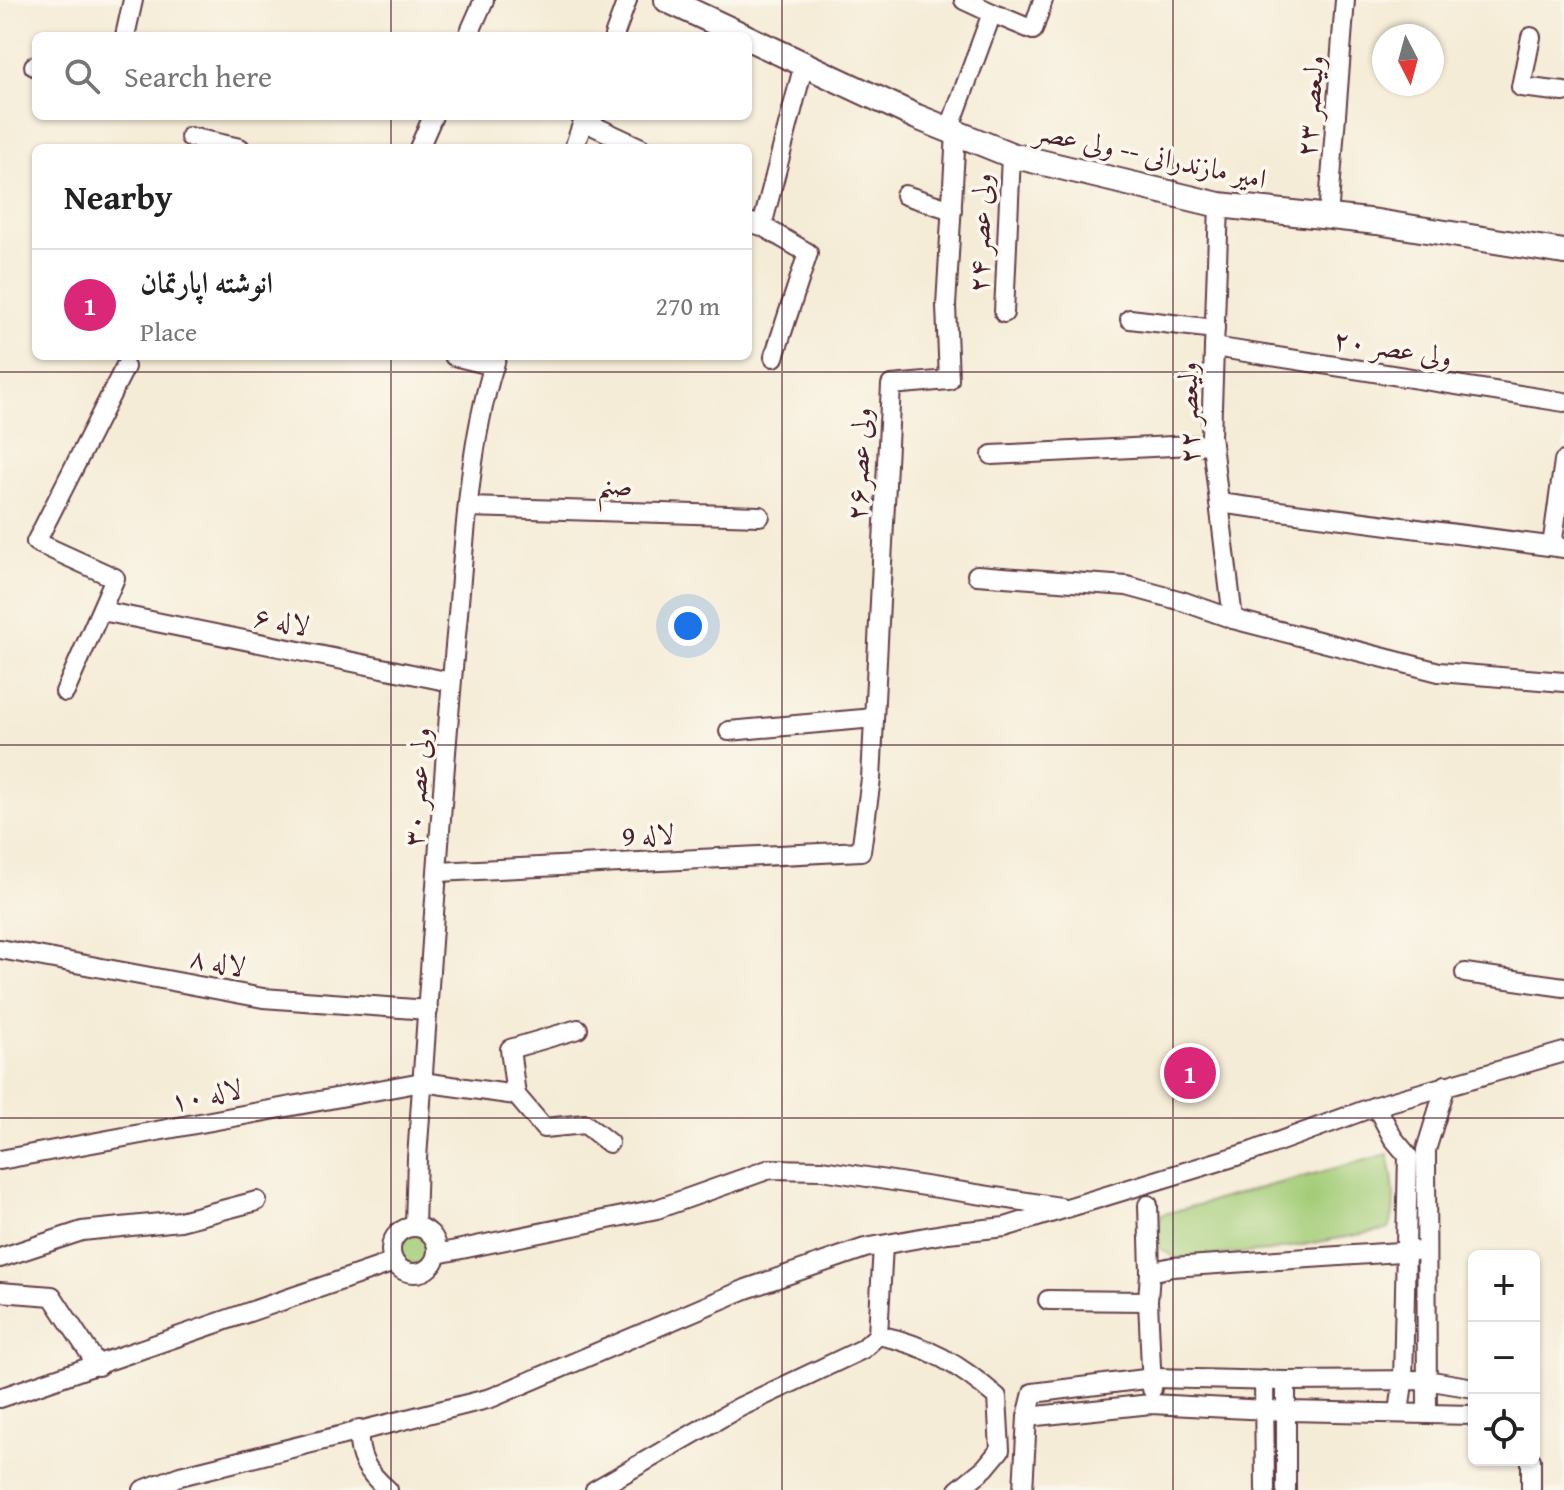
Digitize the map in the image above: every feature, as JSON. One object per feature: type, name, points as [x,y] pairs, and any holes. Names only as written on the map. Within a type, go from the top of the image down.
[{"type":"main road","name":"امیر مازندرانی -- ولی عصر","points":[[667,0],[735,32]]},
{"type":"main road","name":"امیر مازندرانی -- ولی عصر","points":[[752,40],[953,132],[1011,155],[1219,205],[1408,226],[1564,252]]},
{"type":"street","points":[[126,32],[133,0]]},
{"type":"street","points":[[470,32],[484,0]]},
{"type":"street","points":[[615,32],[627,0]]},
{"type":"street","points":[[964,0],[1033,30],[1043,0]]},
{"type":"street","name":"ولیعصر ۲۳","points":[[1328,217],[1345,0]]},
{"type":"street","name":"ولی عصر۲۶","points":[[861,851],[871,779],[891,385],[949,380],[946,306],[953,132],[992,13]]},
{"type":"street","points":[[1531,37],[1521,87],[1564,92]]},
{"type":"street","points":[[774,357],[808,253],[755,224],[804,64]]},
{"type":"street","points":[[421,144],[431,120]]},
{"type":"street","points":[[575,144],[584,120]]},
{"type":"street","points":[[586,120],[633,144]]},
{"type":"street","points":[[190,137],[222,144]]},
{"type":"street","name":"ولی عصر ۲۴","points":[[1004,313],[1011,155]]},
{"type":"street","points":[[905,195],[952,210]]},
{"type":"street","name":"ولیعصر ۲۲","points":[[1219,205],[1212,444],[1233,619]]},
{"type":"street","name":"ولی عصر ۲۰","points":[[1130,319],[1214,338],[1564,402]]},
{"type":"street","name":"ولی عصر ۳۰","points":[[415,1226],[422,1082],[451,682],[468,507],[486,386],[495,361]]},
{"type":"street","points":[[65,692],[115,578],[36,542],[125,367]]},
{"type":"street","points":[[992,455],[1212,444]]},
{"type":"street","points":[[1219,503],[1558,547],[1564,461]]},
{"type":"street","name":"صنم","points":[[468,507],[760,516]]},
{"type":"street","points":[[977,575],[1127,586],[1233,619],[1439,672],[1564,682]]},
{"type":"street","name":"لاله ۶","points":[[102,611],[451,682]]},
{"type":"street","points":[[729,731],[874,718]]},
{"type":"street","name":"لاله 9","points":[[438,872],[861,851]]},
{"type":"street","name":"لاله ۸","points":[[0,949],[263,998],[428,1010]]},
{"type":"street","points":[[1465,973],[1564,987]]},
{"type":"street","points":[[578,1029],[510,1049],[516,1095],[544,1128],[585,1124],[609,1143]]},
{"type":"street","points":[[143,1490],[180,1476],[491,1398],[746,1289],[865,1248],[948,1233],[1005,1227],[1253,1151],[1376,1106],[1564,1052]]},
{"type":"street","name":"لاله ۱۰","points":[[0,1160],[422,1082],[516,1095]]},
{"type":"street","points":[[1427,1413],[1426,1150],[1446,1085]]},
{"type":"street","points":[[1376,1106],[1393,1138],[1408,1156],[1403,1382],[1399,1413]]},
{"type":"street","points":[[437,1254],[657,1209],[770,1169],[822,1170],[1066,1208]]},
{"type":"street","points":[[0,1258],[82,1231],[180,1221],[257,1201]]},
{"type":"street","points":[[1148,1205],[1151,1404]]},
{"type":"street","points":[[415,1226],[423,1228],[435,1238],[437,1254],[429,1268],[422,1272],[406,1272],[394,1262],[390,1248],[395,1235],[415,1226]]},
{"type":"street","points":[[595,1490],[738,1408],[863,1349],[878,1335],[883,1245]]},
{"type":"street","points":[[1150,1272],[1172,1267],[1426,1251]]},
{"type":"street","points":[[0,1398],[394,1262]]},
{"type":"street","points":[[0,1292],[52,1296],[98,1366]]},
{"type":"street","points":[[1048,1300],[1148,1301]]},
{"type":"street","points":[[878,1335],[913,1342],[970,1373],[997,1397],[1000,1450],[985,1468],[958,1490]]},
{"type":"street","points":[[1023,1490],[1027,1417],[1033,1393],[1153,1378],[1426,1380],[1468,1387]]},
{"type":"street","points":[[1264,1380],[1265,1490]]},
{"type":"street","points":[[1286,1381],[1286,1490]]},
{"type":"street","points":[[1027,1417],[1151,1404],[1468,1415]]},
{"type":"street","points":[[359,1429],[358,1447],[368,1473],[388,1490]]},
{"type":"street","points":[[1531,1466],[1531,1490]]},
{"type":"green space","points":[[1388,1154],[1394,1201],[1389,1229],[1269,1251],[1176,1258],[1159,1248],[1160,1215]]},
{"type":"green space","points":[[415,1234],[426,1238],[430,1249],[426,1260],[415,1264],[404,1260],[400,1249],[404,1238]]},
{"type":"place","name":"انوشته اپارتمان","points":[[1190,1073]]}]
